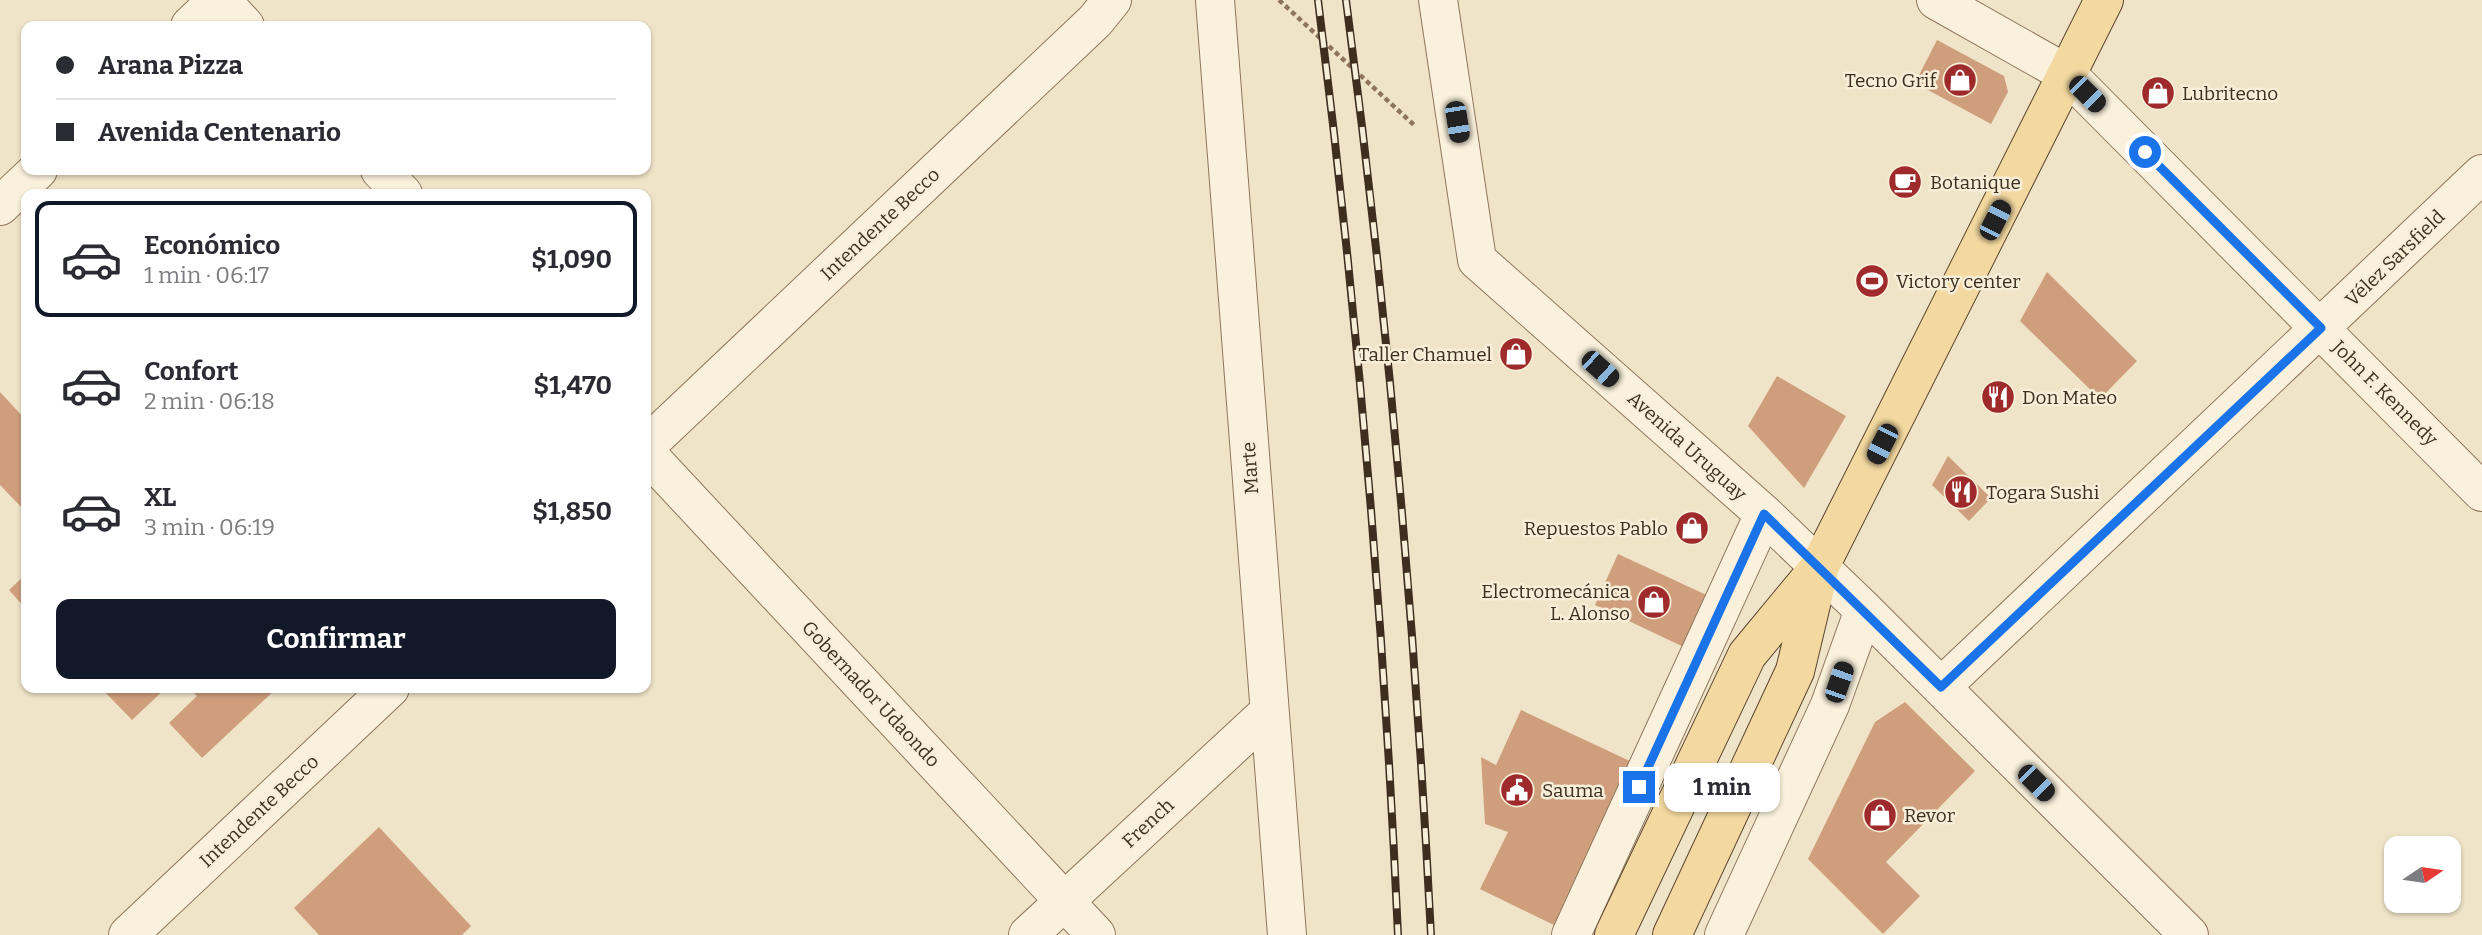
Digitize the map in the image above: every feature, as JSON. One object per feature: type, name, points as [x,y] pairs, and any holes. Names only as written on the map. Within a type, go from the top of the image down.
[{"type":"main road","points":[[1614,935],[1747,655],[1819,568],[2104,0]]},
{"type":"main road","points":[[1672,935],[1795,671],[1819,568]]},
{"type":"street","points":[[196,21],[219,0],[240,21]]},
{"type":"street","name":"Intendente Becco","points":[[651,441],[1095,21],[1112,0]]},
{"type":"street","name":"Marte","points":[[1215,0],[1287,935]]},
{"type":"street","name":"Avenida Uruguay","points":[[1438,0],[1477,260],[1764,514],[1864,610],[2189,935]]},
{"type":"street","name":"John F. Kennedy","points":[[1936,0],[2067,74],[2482,492]]},
{"type":"street","name":"Vélez Sarsfield","points":[[1941,687],[2482,174]]},
{"type":"street","points":[[0,206],[33,175]]},
{"type":"street","points":[[385,175],[398,189]]},
{"type":"street","name":"Gobernador Udaondo","points":[[651,458],[1096,935]]},
{"type":"street","points":[[1571,935],[1764,514]]},
{"type":"street","points":[[1724,935],[1830,705],[1864,610]]},
{"type":"street","name":"Intendente Becco","points":[[128,935],[385,693]]},
{"type":"street","name":"French","points":[[1028,935],[1269,712]]},
{"type":"path","points":[[1279,0],[1415,125]]},
{"type":"building","name":"Tecno Grif","points":[[1937,40],[2004,76],[2008,92],[1991,124],[1915,83]]},
{"type":"building","points":[[2047,272],[2137,361],[2100,399],[2020,321]]},
{"type":"building","points":[[1777,376],[1846,416],[1804,488],[1748,426]]},
{"type":"building","points":[[0,392],[21,415],[21,507],[0,485]]},
{"type":"building","name":"Togara Sushi","points":[[1948,456],[1991,498],[1969,521],[1932,485]]},
{"type":"building","name":"Electromecánica L. Alonso","points":[[1618,554],[1713,598],[1690,650],[1595,605]]},
{"type":"building","points":[[21,579],[21,603],[9,590]]},
{"type":"building","points":[[106,693],[161,693],[132,720]]},
{"type":"building","points":[[194,693],[272,693],[202,758],[169,723],[197,696]]},
{"type":"building","name":"Revor","points":[[1905,702],[1975,771],[1886,862],[1920,896],[1883,934],[1808,859],[1875,722]]},
{"type":"building","points":[[1521,710],[1632,762],[1556,926],[1480,889],[1508,832],[1485,824],[1481,757],[1496,765]]},
{"type":"building","points":[[379,827],[471,926],[462,935],[319,935],[294,908]]},
{"type":"railway","points":[[1318,0],[1357,350],[1377,584],[1398,935]]},
{"type":"railway","points":[[1346,0],[1398,466],[1417,700],[1431,935]]},
{"type":"place","name":"Tecno Grif","points":[[1960,80]]},
{"type":"place","name":"Lubritecno","points":[[2158,93]]},
{"type":"place","name":"Botanique","points":[[1905,182]]},
{"type":"place","name":"Victory center","points":[[1872,281]]},
{"type":"place","name":"Taller Chamuel","points":[[1516,354]]},
{"type":"place","name":"Don Mateo","points":[[1998,397]]},
{"type":"place","name":"Togara Sushi","points":[[1961,492]]},
{"type":"place","name":"Repuestos Pablo","points":[[1692,528]]},
{"type":"place","name":"Electromecánica L. Alonso","points":[[1654,602]]},
{"type":"place","name":"Sauma","points":[[1517,790]]},
{"type":"place","name":"Revor","points":[[1880,815]]},
{"type":"route","points":[[1639,787],[1764,514],[1941,687],[2321,328],[2145,152]]}]
